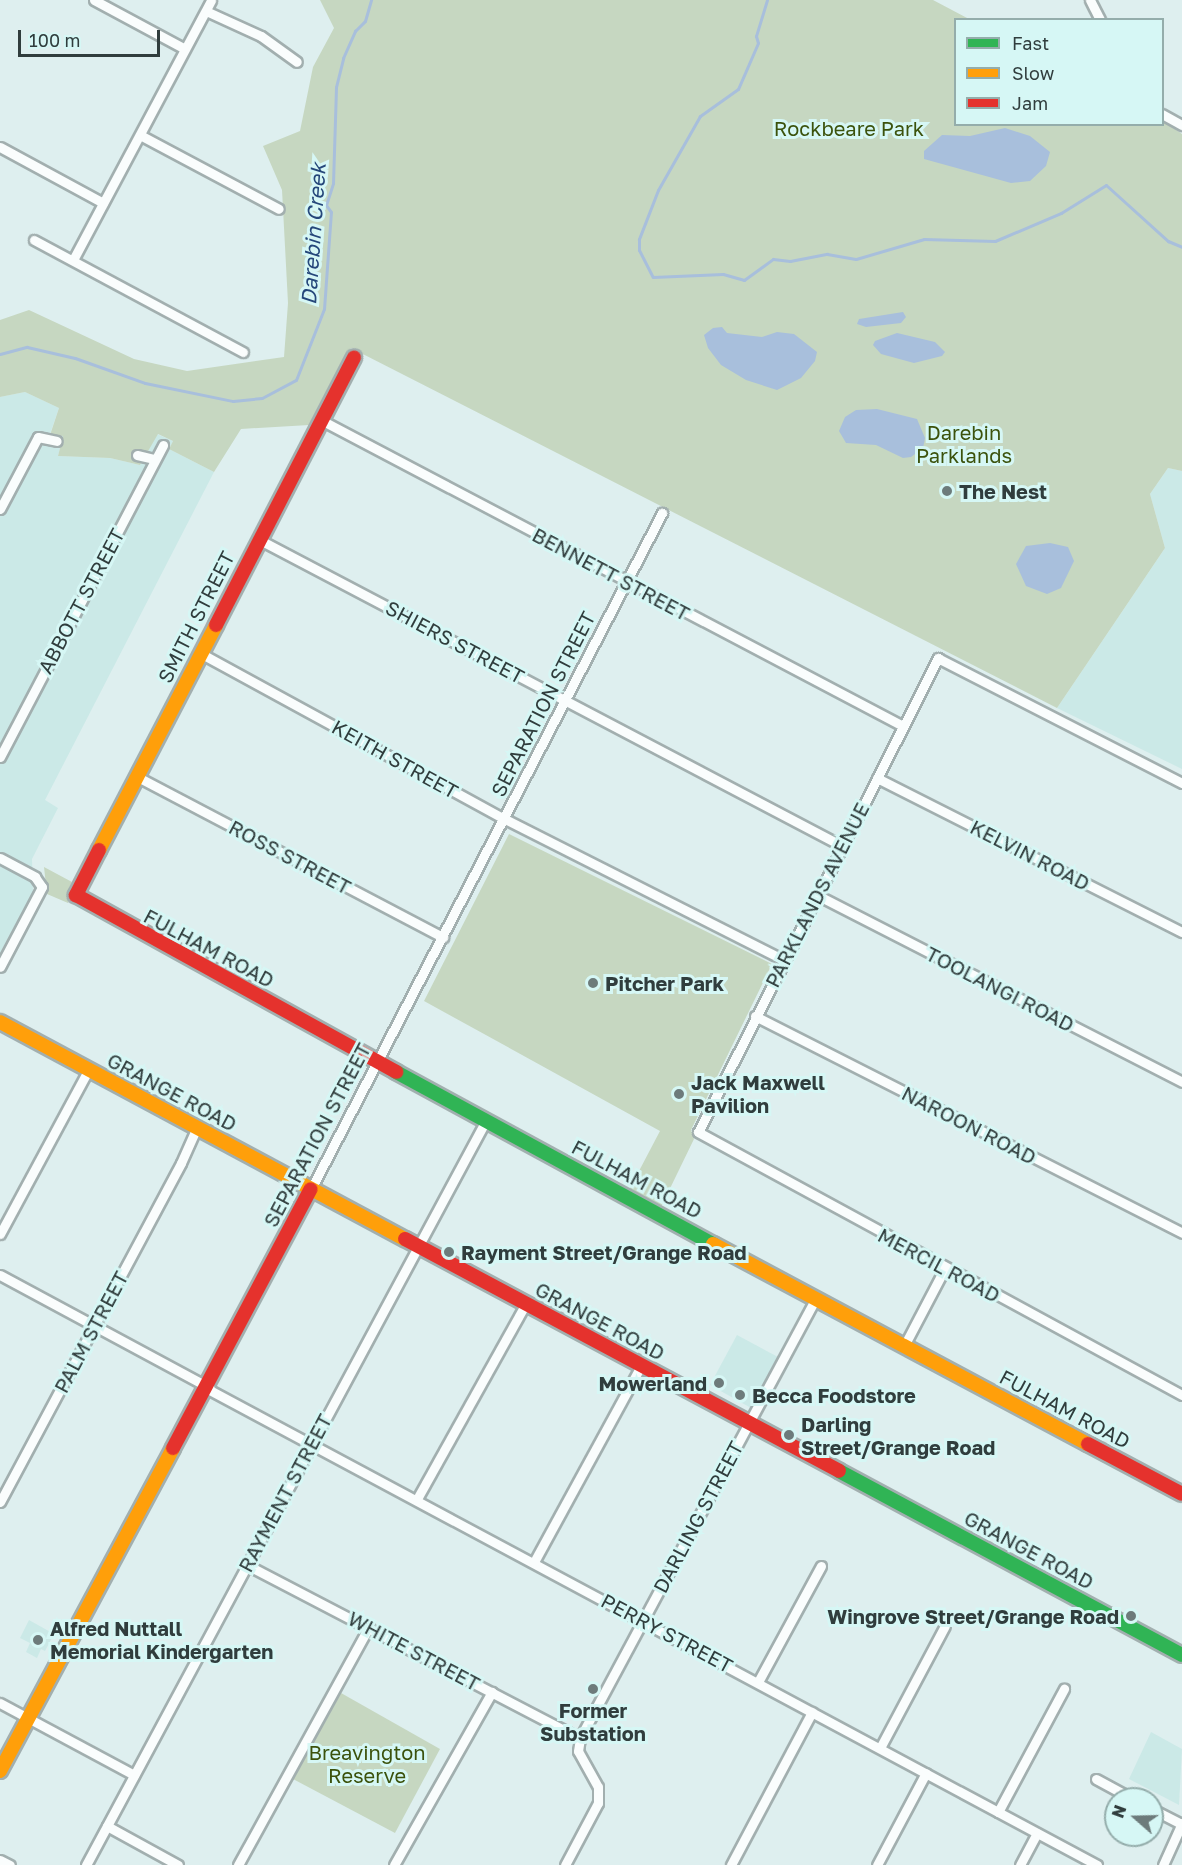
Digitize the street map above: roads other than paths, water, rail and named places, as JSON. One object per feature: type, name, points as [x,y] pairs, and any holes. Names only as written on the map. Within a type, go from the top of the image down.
[{"type":"street","points":[[94,0],[185,49]]},
{"type":"street","points":[[73,260],[211,0]]},
{"type":"street","points":[[1090,0],[1099,18]]},
{"type":"street","points":[[206,10],[261,36],[297,62]]},
{"type":"street","points":[[1164,115],[1182,125]]},
{"type":"street","points":[[140,135],[279,209]]},
{"type":"street","points":[[0,147],[103,203]]},
{"type":"street","points":[[34,240],[243,352]]},
{"type":"street","name":"SMITH STREET","points":[[76,895],[258,539],[354,358]]},
{"type":"street","name":"BENNETT STREET","points":[[321,420],[627,583],[903,726]]},
{"type":"street","points":[[0,509],[38,437],[57,441]]},
{"type":"street","name":"ABBOTT STREET","points":[[0,757],[162,445]]},
{"type":"street","points":[[137,455],[155,459]]},
{"type":"street","name":"SEPARATION STREET","points":[[0,1771],[444,937],[662,513]]},
{"type":"street","name":"SHIERS STREET","points":[[258,539],[842,846]]},
{"type":"street","name":"KEITH STREET","points":[[200,653],[505,819],[784,960]]},
{"type":"street","name":"PARKLANDS AVENUE","points":[[698,1132],[938,658],[1182,783]]},
{"type":"street","name":"ROSS STREET","points":[[136,776],[444,937]]},
{"type":"street","name":"KELVIN ROAD","points":[[877,777],[1182,932]]},
{"type":"street","points":[[0,858],[35,877],[42,887],[0,967]]},
{"type":"street","name":"FULHAM ROAD","points":[[76,895],[378,1060],[485,1122],[1182,1494]]},
{"type":"street","name":"TOOLANGI ROAD","points":[[817,895],[1182,1082]]},
{"type":"street","name":"NAROON ROAD","points":[[755,1016],[1182,1233]]},
{"type":"street","name":"GRANGE ROAD","points":[[0,1022],[1182,1655]]},
{"type":"street","points":[[0,1234],[89,1069]]},
{"type":"street","name":"RAYMENT STREET","points":[[86,1865],[485,1122]]},
{"type":"street","name":"PALM STREET","points":[[0,1502],[200,1128]]},
{"type":"street","name":"MERCIL ROAD","points":[[698,1132],[1182,1395]]},
{"type":"street","points":[[904,1346],[945,1268]]},
{"type":"street","name":"PERRY STREET","points":[[0,1275],[204,1387],[642,1619],[1097,1865]]},
{"type":"street","name":"DARLING STREET","points":[[580,1738],[815,1299]]},
{"type":"street","points":[[417,1499],[526,1303]]},
{"type":"street","points":[[534,1562],[642,1364]]},
{"type":"street","name":"WHITE STREET","points":[[247,1564],[580,1738]]},
{"type":"street","points":[[758,1682],[820,1566]]},
{"type":"street","points":[[880,1748],[945,1626]]},
{"type":"street","points":[[238,1865],[369,1627]]},
{"type":"street","points":[[998,1812],[1065,1689]]},
{"type":"street","points":[[394,1865],[492,1692]]},
{"type":"street","points":[[0,1703],[134,1775]]},
{"type":"street","points":[[731,1865],[812,1712]]},
{"type":"street","points":[[565,1865],[598,1803],[598,1787],[578,1751],[580,1738]]},
{"type":"street","points":[[877,1865],[926,1773]]},
{"type":"street","points":[[1096,1779],[1111,1787]]},
{"type":"street","points":[[1163,1865],[1182,1823],[1164,1815]]},
{"type":"street","points":[[107,1826],[178,1865]]},
{"type":"street","points":[[1020,1865],[1037,1833]]},
{"type":"street","points":[[0,1860],[10,1865]]},
{"type":"waterway","name":"Darebin Creek","points":[[0,354],[27,347],[75,358],[145,383],[233,401],[262,398],[296,380],[324,309],[331,212],[326,205],[333,183],[336,87],[343,58],[355,31],[365,21],[371,0]]},
{"type":"waterway","name":"Darebin Creek","points":[[767,0],[756,36],[758,43],[738,89],[700,116],[658,190],[639,239],[639,250],[653,277],[723,274],[744,280],[773,259],[790,261],[827,254],[856,259],[924,239],[995,241],[1061,213],[1106,185],[1168,241],[1182,247]]},
{"type":"place","name":"The Nest","points":[[947,491]]},
{"type":"place","name":"Pitcher Park","points":[[593,983]]},
{"type":"place","name":"Jack Maxwell Pavilion","points":[[679,1094]]},
{"type":"place","name":"Rayment Street/Grange Road","points":[[449,1252]]},
{"type":"place","name":"Mowerland","points":[[719,1383]]},
{"type":"place","name":"Becca Foodstore","points":[[740,1395]]},
{"type":"place","name":"Darling Street/Grange Road","points":[[789,1435]]},
{"type":"place","name":"Wingrove Street/Grange Road","points":[[1131,1616]]},
{"type":"place","name":"Alfred Nuttall Memorial Kindergarten","points":[[38,1640]]},
{"type":"place","name":"Former Substation","points":[[593,1689]]},
{"type":"park label","name":"Rockbeare Park","points":[[849,128]]},
{"type":"park label","name":"Darebin Parklands","points":[[964,444]]},
{"type":"park label","name":"Breavington Reserve","points":[[367,1764]]}]
